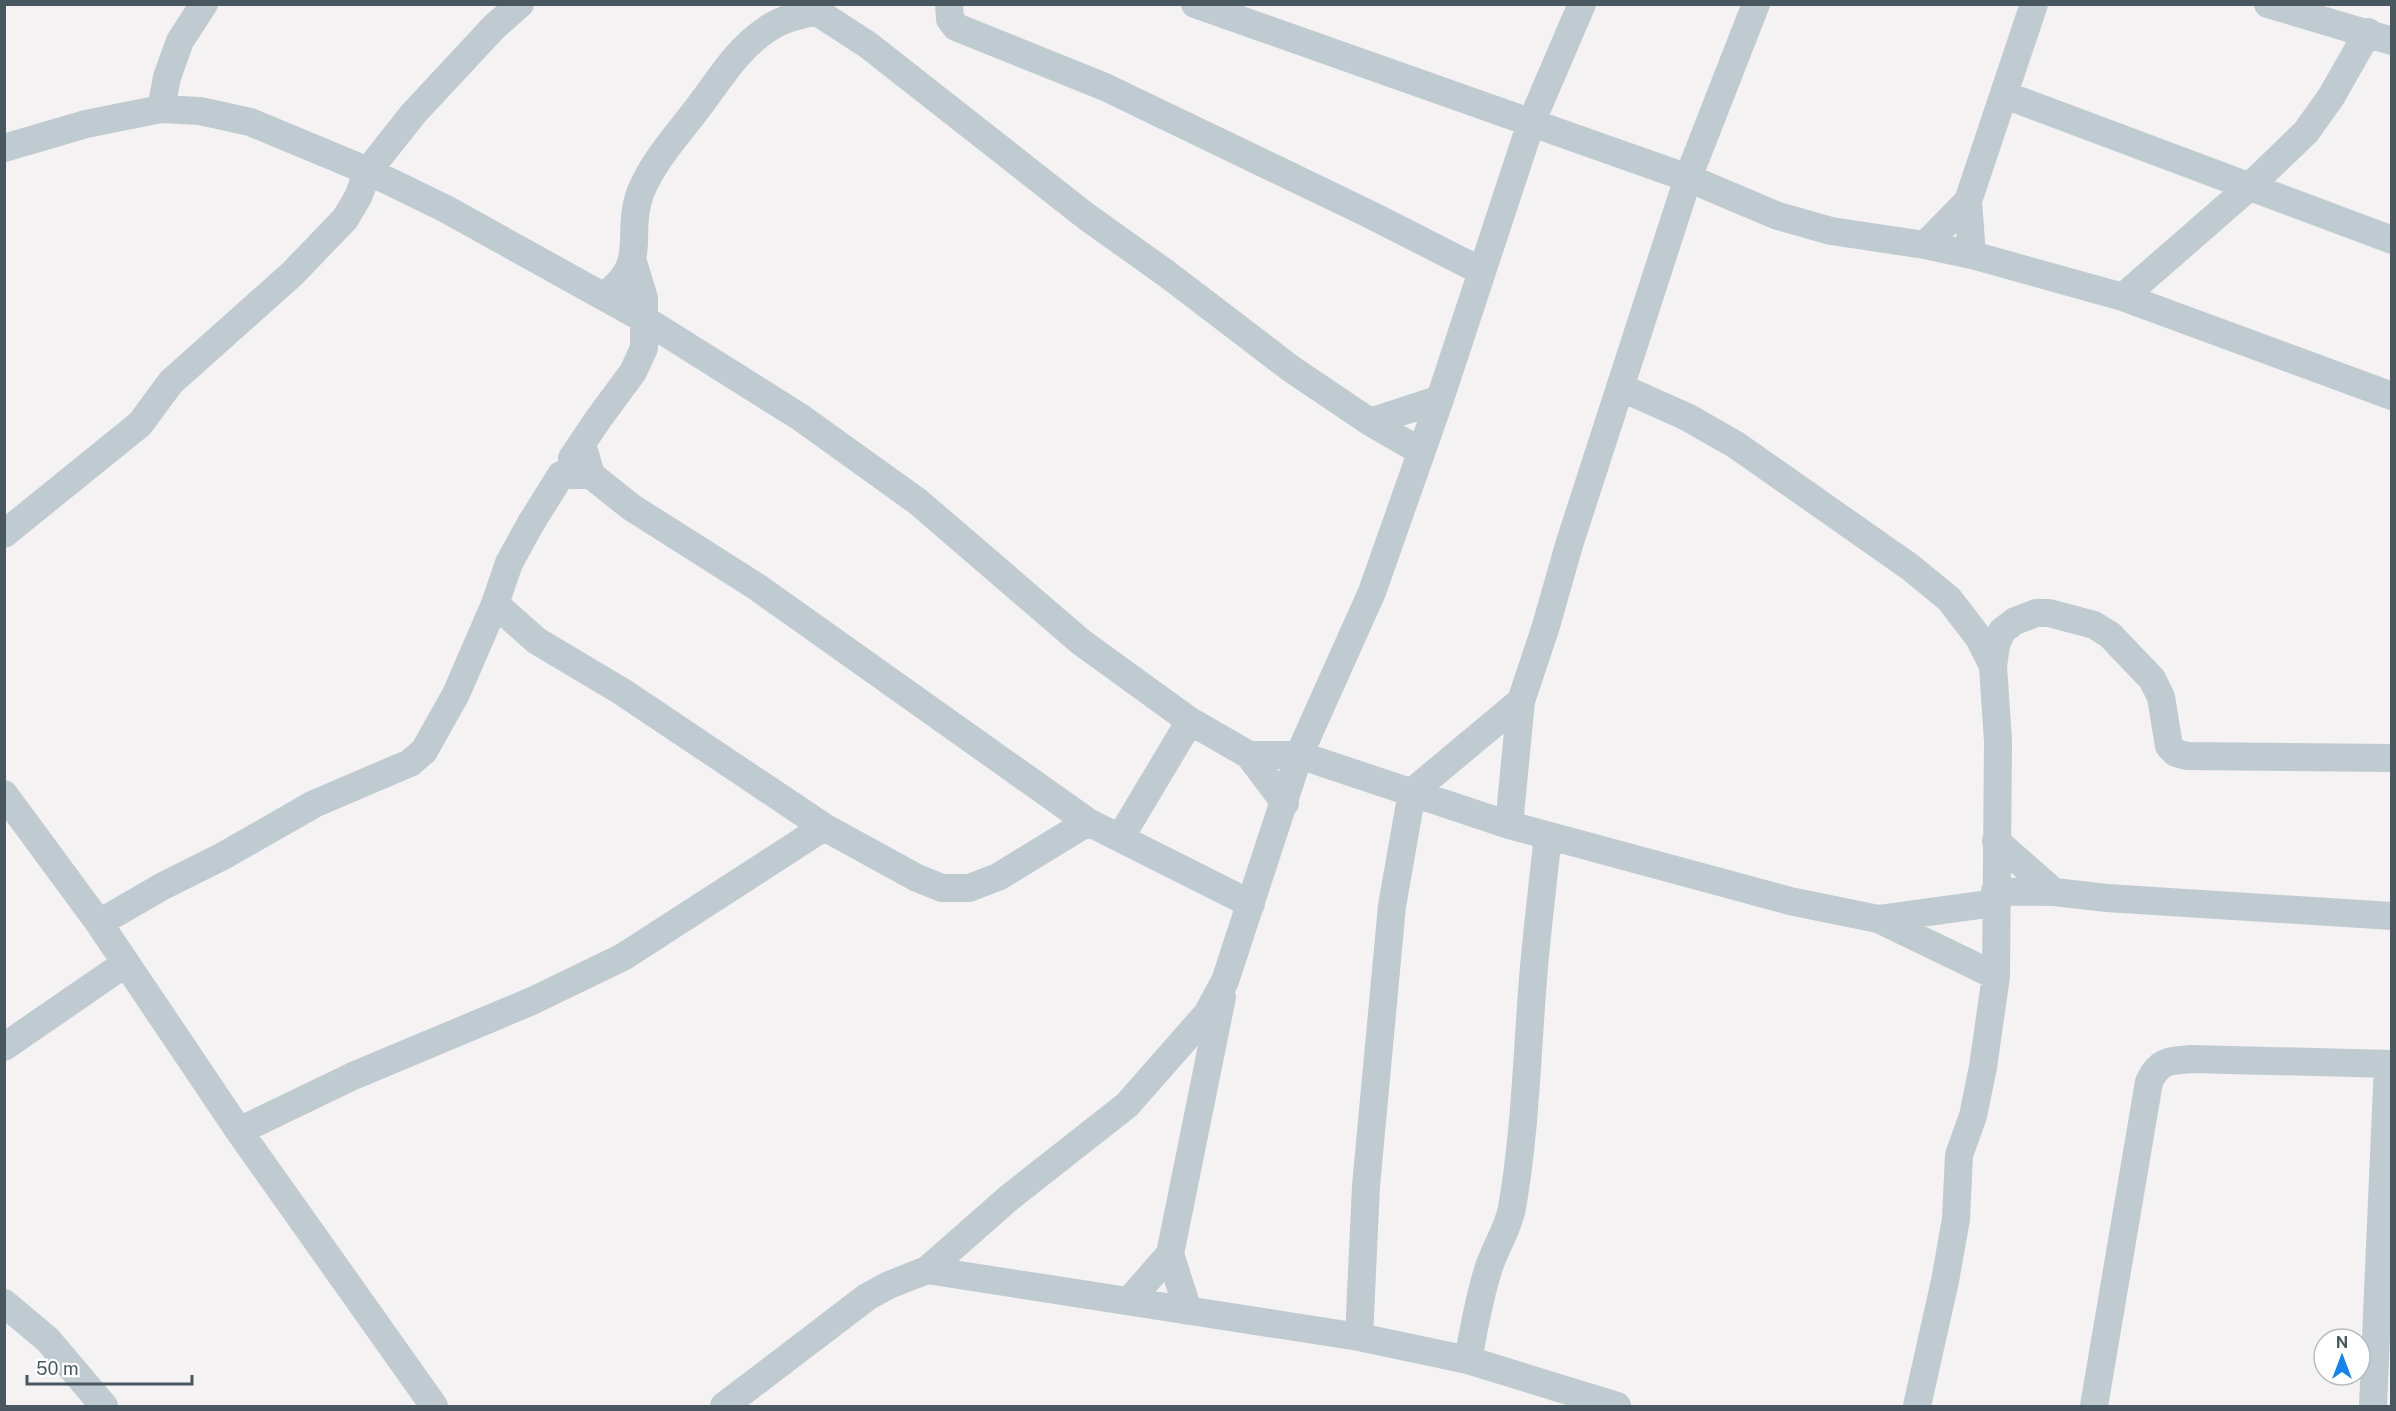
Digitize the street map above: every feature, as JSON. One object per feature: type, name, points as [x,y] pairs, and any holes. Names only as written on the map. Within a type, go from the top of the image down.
[{"type":"street","points":[[161,110],[167,77],[180,41],[204,4]]},
{"type":"street","points":[[4,534],[140,424],[171,382],[292,274],[345,219],[358,197],[368,171],[413,114],[494,27],[520,4]]},
{"type":"street","points":[[949,4],[950,19],[956,27],[1105,87],[1371,215],[1481,271]]},
{"type":"street","points":[[1195,4],[1688,178],[1778,216],[1831,231],[1925,245],[1972,255],[2123,297],[2391,396]]},
{"type":"street","points":[[1188,1310],[1170,1254],[1225,981],[1299,755],[1372,592],[1440,399],[1531,123],[1582,4]]},
{"type":"street","points":[[1509,825],[1521,701],[1688,178],[1756,4]]},
{"type":"street","points":[[1972,255],[1968,201],[2034,4]]},
{"type":"street","points":[[2123,297],[2248,188],[2306,132],[2380,36],[2268,4]]},
{"type":"street","points":[[99,923],[163,885],[223,856],[314,804],[410,763],[424,751],[456,694],[510,563],[531,523],[561,475],[633,372],[644,348],[644,298],[633,262],[636,206],[652,170],[672,139],[703,102],[728,64],[747,44],[769,28],[811,8],[868,45],[1087,217],[1167,274],[1290,368],[1370,422],[1420,451]]},
{"type":"street","points":[[2005,94],[2248,188],[2391,240]]},
{"type":"street","points":[[4,148],[86,124],[161,110],[200,111],[250,122],[368,171],[446,209],[644,319],[800,417],[917,501],[1081,642],[1190,721],[1249,755],[1284,803]]},
{"type":"street","points":[[1925,245],[1968,201]]},
{"type":"street","points":[[603,296],[618,287],[633,262]]},
{"type":"street","points":[[1622,388],[1686,417],[1736,445],[1910,567],[1949,599],[1979,638],[1993,666]]},
{"type":"street","points":[[1370,422],[1440,399]]},
{"type":"street","points":[[582,444],[591,475],[631,507],[757,587],[1088,822],[1251,904]]},
{"type":"street","points":[[561,475],[591,475]]},
{"type":"street","points":[[495,604],[537,641],[621,691],[824,827],[917,878],[942,888],[969,888],[999,877],[1088,822]]},
{"type":"street","points":[[1917,1407],[1956,1219],[1959,1155],[1972,1116],[1983,1068],[1996,976],[1998,741],[1993,666],[1996,645],[2002,631],[2015,621],[2036,614],[2070,618],[2094,625],[2110,635],[2152,679],[2161,697],[2169,746],[2176,753],[2187,756],[2391,758]]},
{"type":"street","points":[[1359,1337],[1366,1186],[1392,906],[1412,792],[1521,701]]},
{"type":"street","points":[[1120,838],[1190,721]]},
{"type":"street","points":[[1249,755],[1299,755],[1509,825],[1790,901],[1878,920],[1996,976]]},
{"type":"street","points":[[4,794],[99,923],[239,1131],[429,1404]]},
{"type":"street","points":[[239,1131],[353,1076],[532,1001],[623,957],[824,827]]},
{"type":"street","points":[[1468,1360],[1480,1298],[1496,1247],[1505,1232],[1511,1209],[1524,1116],[1534,967],[1548,836]]},
{"type":"street","points":[[1996,841],[2054,892]]},
{"type":"street","points":[[1878,920],[1995,897],[2054,892],[2391,916]]},
{"type":"street","points":[[4,1047],[126,963]]},
{"type":"street","points":[[724,1407],[867,1297],[889,1285],[927,1270],[1010,1197],[1127,1105],[1207,1014],[1225,981]]},
{"type":"street","points":[[2094,1407],[2149,1082],[2154,1069],[2167,1061],[2191,1059],[2390,1064],[2373,1407]]},
{"type":"street","points":[[1129,1301],[1170,1254]]},
{"type":"street","points":[[927,1270],[1359,1337],[1468,1360],[1617,1407]]},
{"type":"street","points":[[4,1303],[48,1340],[104,1407]]}]
